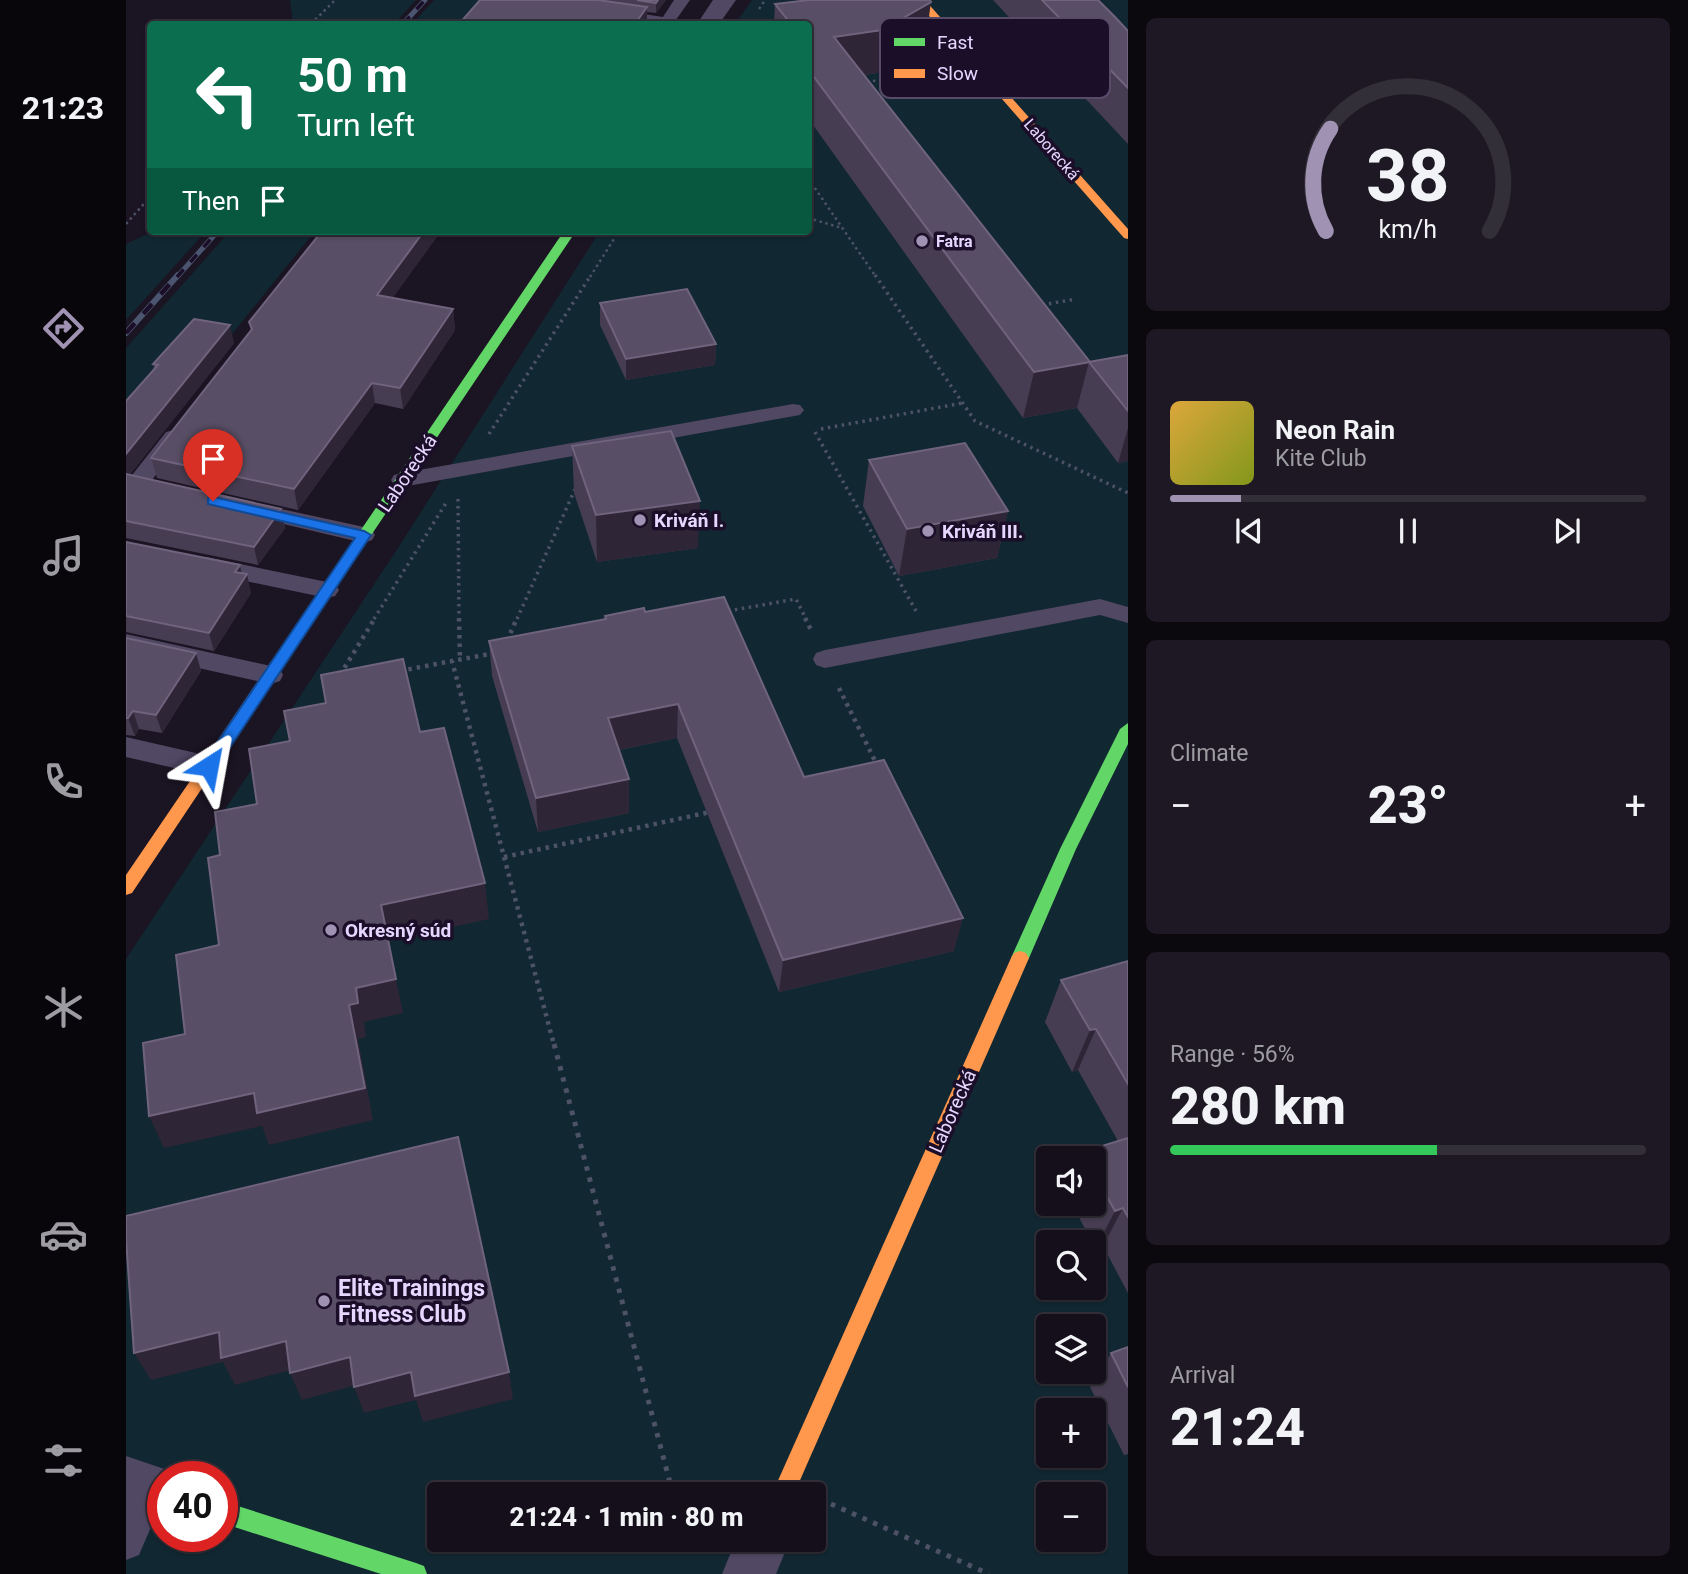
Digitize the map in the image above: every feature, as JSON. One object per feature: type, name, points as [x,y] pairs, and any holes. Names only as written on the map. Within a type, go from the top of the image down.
[{"type":"street","points":[[710,21],[724,0]]},
{"type":"street","name":"Laborecká","points":[[920,0],[936,18]]},
{"type":"street","name":"Laborecká","points":[[1007,98],[1128,236]]},
{"type":"street","name":"Laborecká","points":[[126,888],[567,235]]},
{"type":"street","name":"Laborecká","points":[[788,1482],[1062,862],[1128,729]]},
{"type":"street","points":[[238,1518],[416,1574]]},
{"type":"street","points":[[749,1574],[758,1552]]},
{"type":"lane","points":[[668,21],[682,0]]},
{"type":"lane","points":[[600,12],[660,21]]},
{"type":"lane","points":[[402,480],[793,410]]},
{"type":"lane","points":[[186,421],[137,484],[190,496]]},
{"type":"lane","points":[[230,505],[364,535]]},
{"type":"lane","points":[[180,559],[327,590]]},
{"type":"lane","points":[[825,659],[1100,607],[1128,615]]},
{"type":"lane","points":[[126,643],[271,675]]},
{"type":"lane","points":[[126,747],[209,766]]},
{"type":"lane","points":[[126,1542],[146,1488]]},
{"type":"path","points":[[314,21],[335,0]]},
{"type":"path","points":[[858,83],[880,80]]},
{"type":"path","points":[[812,184],[975,421],[1128,493]]},
{"type":"path","points":[[126,224],[147,200]]},
{"type":"path","points":[[812,219],[843,228]]},
{"type":"path","points":[[1030,307],[1076,299]]},
{"type":"path","points":[[932,639],[814,430],[963,403]]},
{"type":"path","points":[[387,674],[502,652],[578,483]]},
{"type":"path","points":[[457,498],[460,660]]},
{"type":"path","points":[[716,614],[796,599],[882,775]]},
{"type":"path","points":[[452,661],[670,1482]]},
{"type":"path","points":[[504,857],[720,810]]},
{"type":"path","points":[[826,1502],[989,1574]]},
{"type":"shaded area","points":[[290,0],[416,0],[397,21],[293,21]]},
{"type":"shaded area","points":[[434,0],[507,0],[476,21],[415,21]]},
{"type":"shaded area","points":[[752,0],[1128,0],[1128,1574],[126,1574],[126,959],[396,551],[597,235],[812,235],[812,21],[737,21]]},
{"type":"shaded area","points":[[147,234],[202,235],[126,320],[126,244]]},
{"type":"shaded area","points":[[226,235],[312,235],[229,338],[126,414],[126,348]]},
{"type":"building","points":[[480,0],[598,0],[647,7],[637,21],[462,21]]},
{"type":"building","points":[[637,0],[658,0],[656,3]]},
{"type":"building","points":[[809,0],[930,0],[931,2],[903,18],[880,18],[880,30],[834,37],[1090,362],[1034,372],[812,74],[812,21],[789,21],[775,4]]},
{"type":"building","points":[[1042,0],[1098,0],[1115,17],[1128,31],[1128,88],[1110,70],[1110,18],[1060,18]]},
{"type":"building","points":[[319,235],[421,235],[377,295],[453,309],[400,388],[372,383],[294,489],[151,458],[252,329],[249,322]]},
{"type":"building","points":[[687,289],[716,344],[626,359],[600,303]]},
{"type":"building","points":[[194,319],[230,325],[126,454],[126,401],[158,365],[153,364]]},
{"type":"building","points":[[1128,355],[1128,411],[1089,362]]},
{"type":"building","points":[[671,431],[700,501],[596,515],[572,446]]},
{"type":"building","points":[[965,443],[1008,511],[907,529],[869,460]]},
{"type":"building","points":[[126,474],[281,509],[254,547],[126,521]]},
{"type":"building","points":[[126,542],[240,565],[235,572],[247,574],[209,633],[126,616]]},
{"type":"building","points":[[724,597],[804,777],[884,760],[963,918],[783,960],[678,704],[608,718],[629,779],[536,798],[489,641],[606,619],[605,616],[644,608],[645,612]]},
{"type":"building","points":[[126,638],[196,653],[156,715],[133,711],[126,718]]},
{"type":"building","name":"Okresný súd","points":[[403,659],[420,732],[444,728],[485,883],[381,905],[396,979],[356,988],[358,1003],[349,1005],[365,1088],[257,1113],[254,1093],[149,1116],[143,1043],[185,1034],[176,955],[219,945],[208,858],[220,855],[215,812],[257,804],[249,749],[290,741],[284,711],[326,703],[321,675]]},
{"type":"building","points":[[1128,961],[1128,1084],[1096,1029],[1090,1030],[1061,980]]},
{"type":"building","points":[[458,1137],[509,1372],[415,1396],[411,1372],[354,1387],[350,1357],[290,1373],[286,1341],[221,1358],[219,1332],[134,1353],[126,1216]]},
{"type":"building","points":[[1128,1138],[1128,1217],[1123,1208],[1115,1211],[1106,1195],[1106,1146],[1102,1146]]},
{"type":"building","points":[[1128,1347],[1128,1387],[1111,1353]]},
{"type":"railway","points":[[406,21],[425,0]]},
{"type":"railway","points":[[177,277],[214,235]]},
{"type":"railway","points":[[126,333],[178,275]]},
{"type":"traffic: fast","points":[[338,574],[567,235]]},
{"type":"traffic: fast","points":[[1020,958],[1068,849],[1128,729]]},
{"type":"traffic: fast","points":[[238,1517],[416,1574]]},
{"type":"traffic: slow","points":[[920,0],[936,18]]},
{"type":"traffic: slow","points":[[1006,98],[1128,236]]},
{"type":"traffic: slow","points":[[126,888],[338,574]]},
{"type":"traffic: slow","points":[[788,1482],[1020,958]]},
{"type":"place","name":"Fatra","points":[[922,241]]},
{"type":"place","name":"Kriváň I.","points":[[640,520]]},
{"type":"place","name":"Kriváň III.","points":[[928,531]]},
{"type":"place","name":"Okresný súd","points":[[331,930]]},
{"type":"place","name":"Elite Trainings Fitness Club","points":[[324,1301]]},
{"type":"route","points":[[209,766],[364,535],[213,501]]}]
